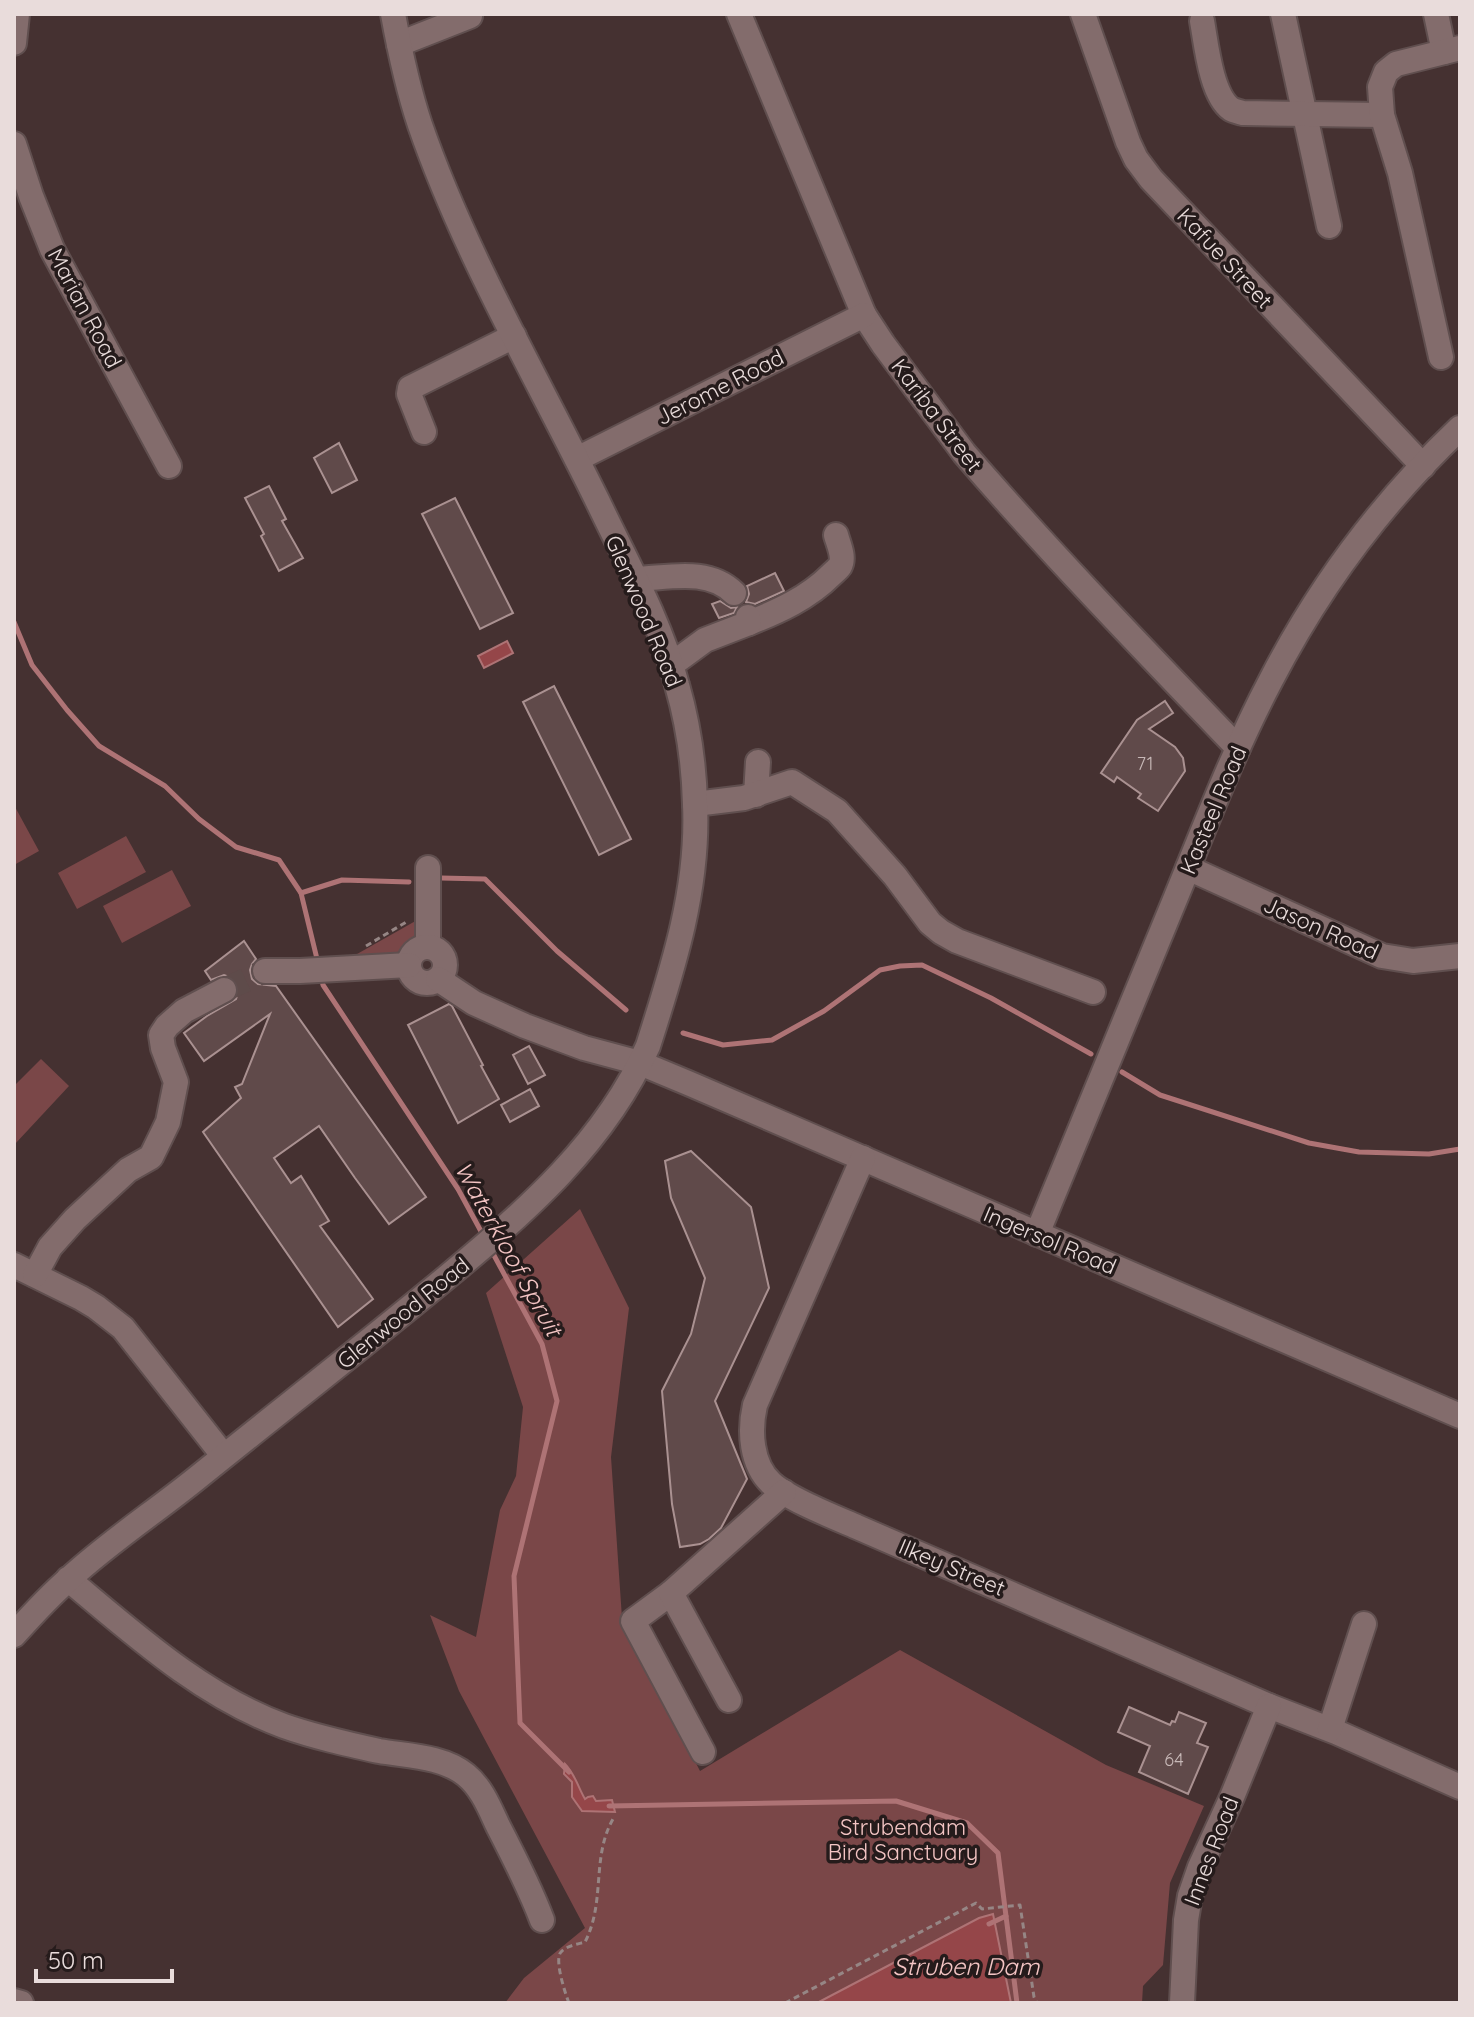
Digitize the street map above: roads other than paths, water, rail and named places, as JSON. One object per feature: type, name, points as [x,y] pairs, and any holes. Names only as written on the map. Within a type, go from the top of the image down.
[{"type":"street","points":[[14,43],[17,14]]},
{"type":"street","name":"Glenwood Road","points":[[14,1635],[68,1579],[475,1255],[568,1165],[597,1132],[640,1063],[648,1046],[684,921],[695,833],[695,804],[688,737],[678,685],[635,579],[469,243],[428,147],[410,91],[393,14]]},
{"type":"street","name":"Kariba Street","points":[[739,14],[864,315],[883,344],[964,453],[1053,553],[1238,748]]},
{"type":"street","name":"Kafue Street","points":[[1083,14],[1128,142],[1151,179],[1423,466]]},
{"type":"street","points":[[1283,14],[1329,226]]},
{"type":"street","points":[[1436,14],[1452,50],[1402,62],[1390,68],[1380,87],[1382,115],[1400,173],[1441,357]]},
{"type":"street","points":[[399,44],[470,16]]},
{"type":"street","points":[[1202,21],[1215,83],[1230,109],[1243,113],[1382,115]]},
{"type":"street","name":"Marian Road","points":[[14,144],[52,249],[169,466]]},
{"type":"street","name":"Jerome Road","points":[[577,459],[864,315]]},
{"type":"street","points":[[424,432],[409,394],[410,388],[514,336]]},
{"type":"street","name":"Kasteel Road","points":[[1037,1234],[1238,748],[1271,680],[1311,611],[1370,527],[1460,428]]},
{"type":"street","points":[[671,665],[705,640],[748,620],[777,611],[822,584],[840,566],[842,557],[836,535]]},
{"type":"street","points":[[635,579],[704,577],[723,583],[734,593]]},
{"type":"street","points":[[756,795],[758,762]]},
{"type":"street","points":[[695,804],[733,801],[792,782],[837,811],[895,876],[930,923],[941,932],[957,941],[1093,992]]},
{"type":"street","points":[[428,868],[428,947]]},
{"type":"street","name":"Jason Road","points":[[1188,868],[1382,956],[1413,961],[1460,956]]},
{"type":"street","points":[[419,948],[437,949],[444,959],[444,971],[431,982],[420,981],[411,973],[409,965],[411,956],[419,948]]},
{"type":"street","points":[[265,971],[409,965]]},
{"type":"street","name":"Ingersol Road","points":[[438,979],[474,1003],[525,1026],[584,1048],[640,1063],[1460,1416]]},
{"type":"street","points":[[223,1455],[123,1328],[81,1298],[24,1270],[120,1176],[151,1157],[168,1122],[176,1082],[161,1035],[176,1017],[191,1006],[224,990]]},
{"type":"street","name":"Ilkey Street","points":[[863,1158],[753,1415],[751,1424],[755,1453],[772,1484],[823,1512],[1460,1787]]},
{"type":"street","points":[[703,1752],[633,1621],[671,1593],[784,1492]]},
{"type":"street","points":[[68,1579],[204,1686],[263,1716],[322,1737],[433,1760],[463,1773],[477,1786],[491,1811],[530,1888],[542,1920]]},
{"type":"street","points":[[671,1593],[729,1700]]},
{"type":"street","points":[[1330,1729],[1364,1624]]},
{"type":"street","name":"Innes Road","points":[[1182,2003],[1186,1920],[1192,1889],[1269,1706]]},
{"type":"street","points":[[14,2001],[21,2003]]},
{"type":"water","points":[[507,641],[513,653],[484,668],[478,656]]},
{"type":"water","points":[[565,1764],[585,1799],[593,1796],[596,1801],[612,1800],[615,1812],[582,1811],[572,1797],[572,1782],[564,1774]]},
{"type":"water","name":"Struben Dam","points":[[993,1914],[1011,2003],[817,2003],[979,1918]]},
{"type":"waterway","name":"Waterkloof Spruit","points":[[14,622],[32,665],[99,746],[165,786],[199,819],[236,847],[279,860],[301,893],[318,963]]},
{"type":"waterway","points":[[441,878],[485,879],[557,951],[626,1010]]},
{"type":"waterway","points":[[301,893],[342,880],[409,882]]},
{"type":"waterway","points":[[683,1033],[723,1045],[772,1040],[824,1011],[880,970],[922,965],[991,998],[1091,1054]]},
{"type":"waterway","name":"Waterkloof Spruit","points":[[321,977],[323,985],[458,1189],[483,1235]]},
{"type":"waterway","points":[[1122,1072],[1160,1095],[1309,1143],[1359,1152],[1429,1154],[1460,1149]]},
{"type":"waterway","name":"Waterkloof Spruit","points":[[490,1248],[542,1344],[557,1401],[514,1576],[520,1723],[569,1772]]},
{"type":"waterway","name":"Waterkloof Spruit","points":[[609,1806],[896,1801],[967,1823],[998,1853],[1017,2003]]},
{"type":"waterway","name":"Waterkloof Spruit","points":[[989,1924],[1006,1916]]},
{"type":"tunnel","points":[[224,990],[265,971]]},
{"type":"park label","name":"Strubendam Bird Sanctuary","points":[[903,1840]]}]
